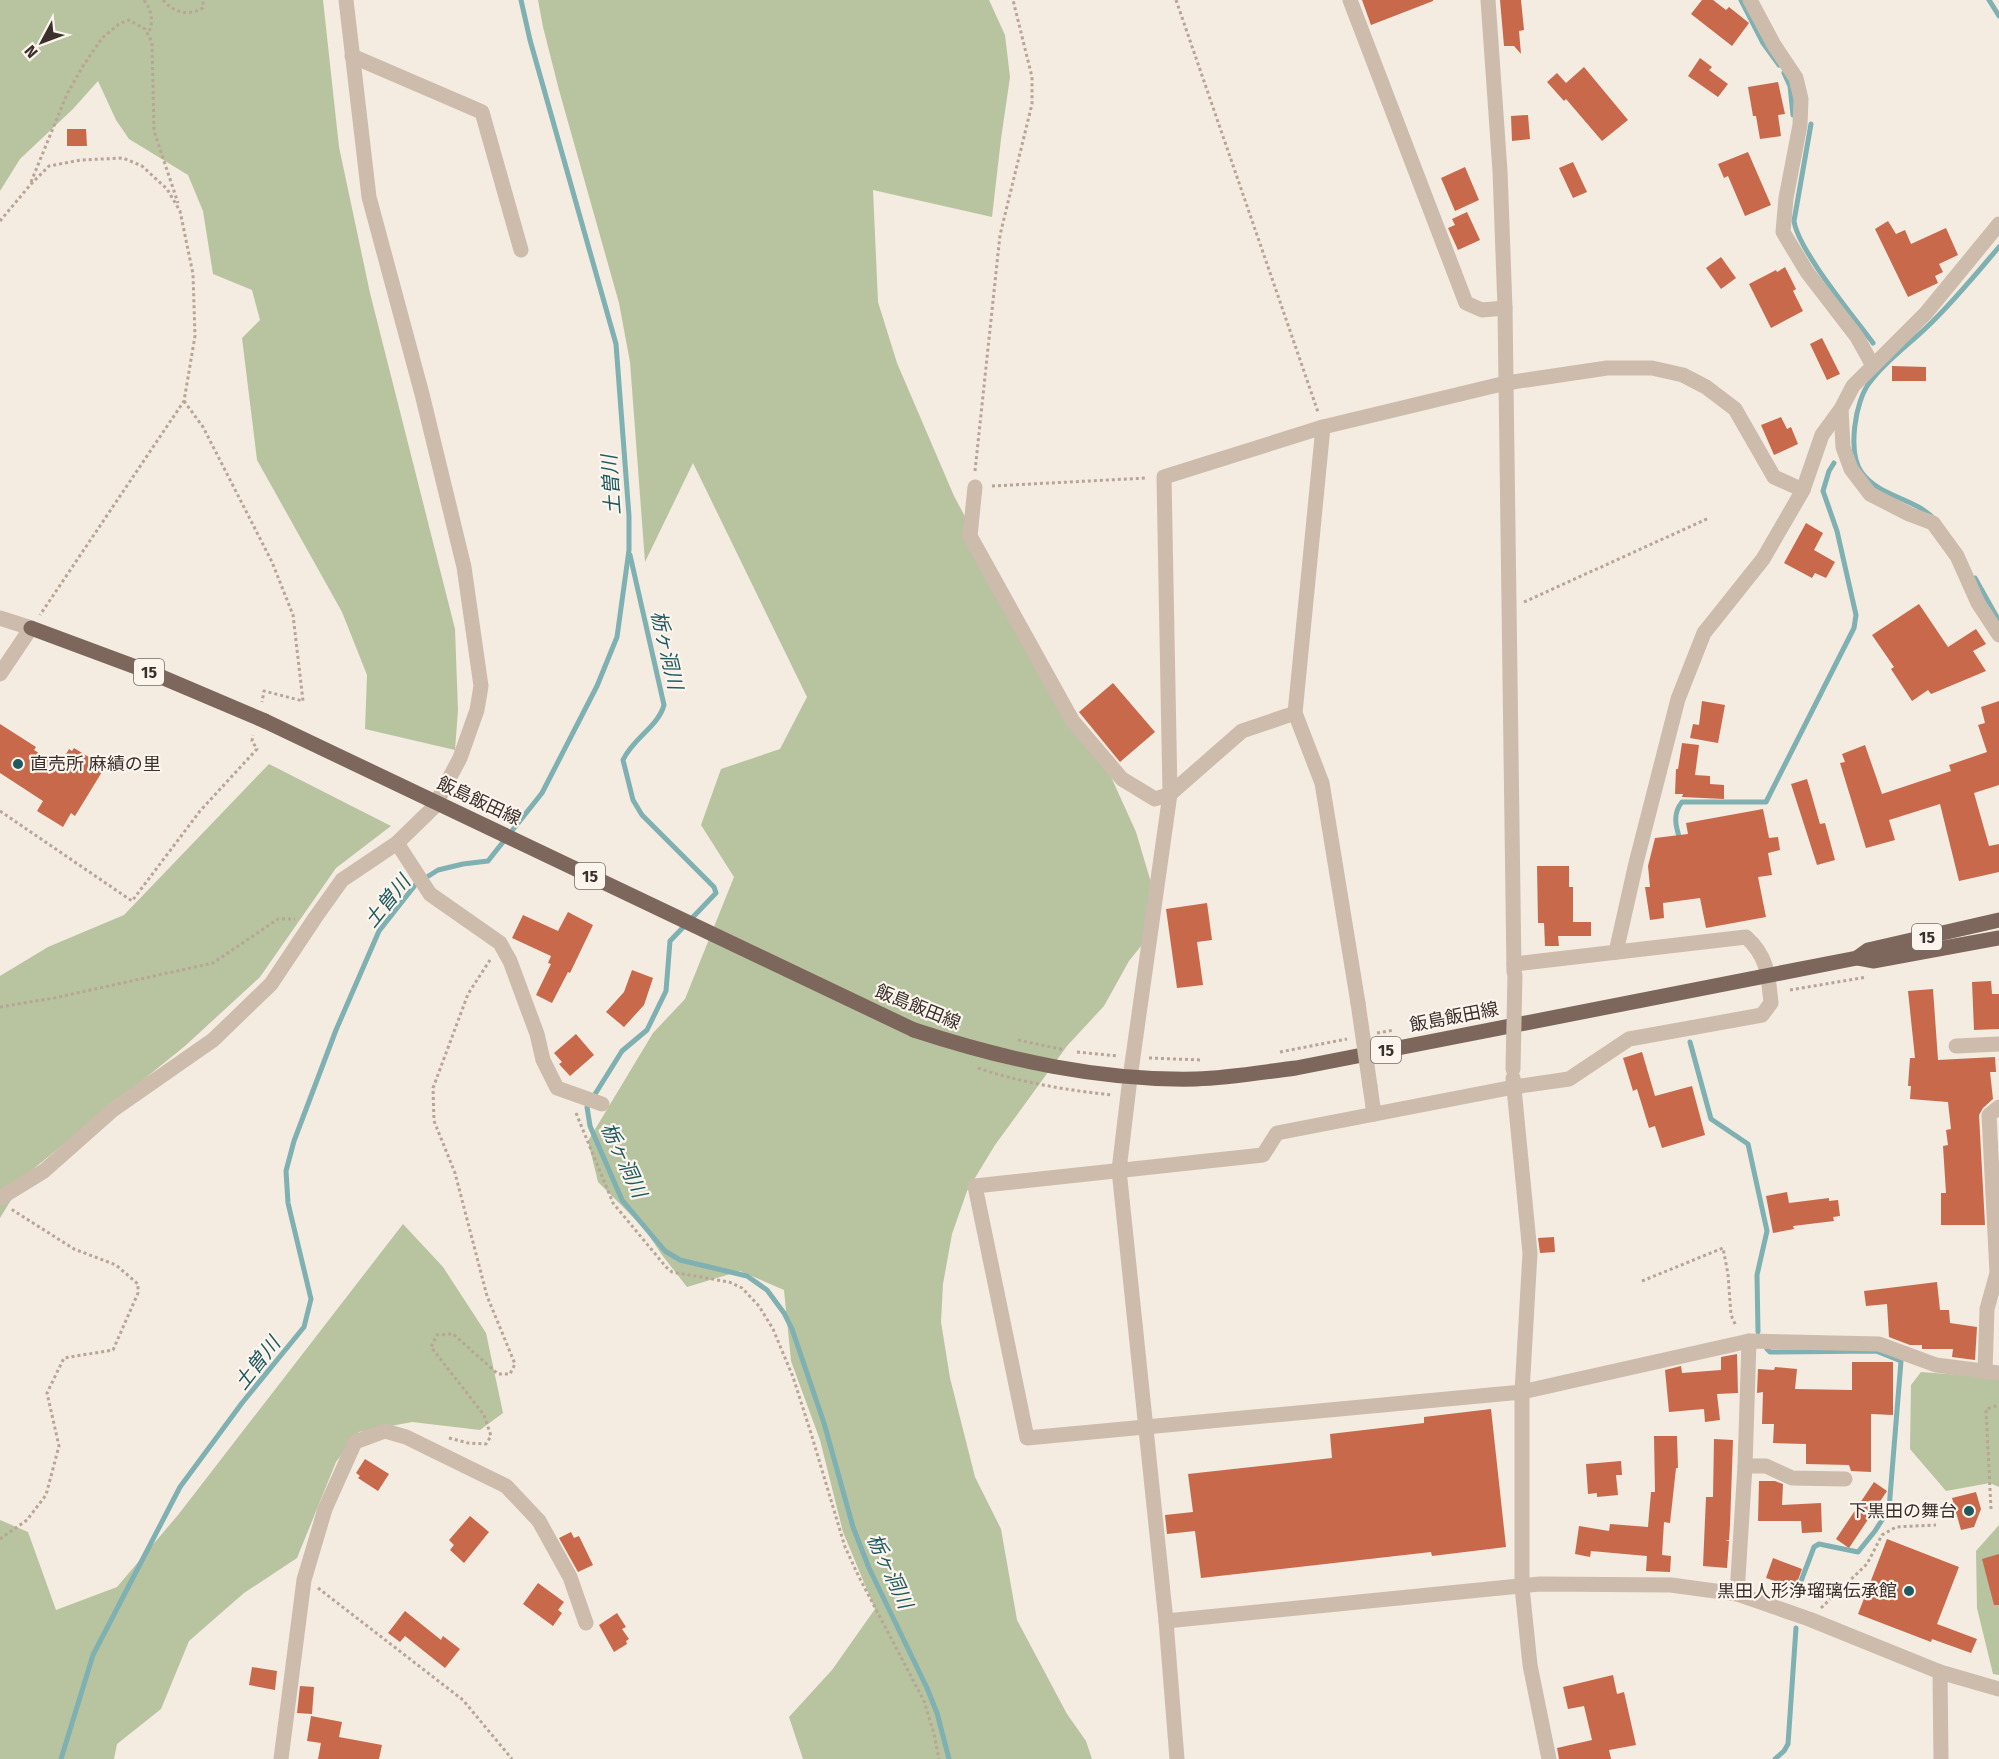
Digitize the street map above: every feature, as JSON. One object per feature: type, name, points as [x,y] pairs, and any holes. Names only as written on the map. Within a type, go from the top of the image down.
[{"type":"main road","name":"飯島飯田線","points":[[31,628],[152,673],[266,721],[915,1030],[961,1046],[1074,1071],[1130,1078],[1198,1079],[1296,1068],[1857,958],[1873,961],[1999,938]]},
{"type":"main road","name":"飯島飯田線","points":[[1857,958],[1868,950],[1999,920]]},
{"type":"street","points":[[5,1203],[114,1109],[213,1040],[271,984],[342,880],[397,843],[434,807],[460,758],[477,710],[481,686],[464,567],[422,394],[369,197],[346,0]]},
{"type":"street","points":[[1350,0],[1466,303],[1482,310],[1505,308]]},
{"type":"street","points":[[1488,0],[1500,171],[1505,308],[1514,970],[1513,1069],[1530,1253],[1522,1392],[1522,1587],[1530,1665],[1549,1759]]},
{"type":"street","points":[[1750,0],[1774,45],[1796,78],[1801,99],[1800,125],[1786,198],[1783,231],[1807,272],[1857,337],[1873,366]]},
{"type":"street","points":[[351,56],[482,112],[521,250]]},
{"type":"street","points":[[1616,952],[1678,699],[1704,633],[1763,559],[1803,490],[1822,435],[1841,409],[1853,386],[1926,313],[1999,224]]},
{"type":"street","points":[[1177,1759],[1166,1621],[1119,1170],[1170,794],[1164,477],[1323,427],[1506,383],[1607,368],[1652,368],[1683,375],[1706,387],[1735,409],[1774,477],[1803,490]]},
{"type":"street","points":[[1841,409],[1844,447],[1851,469],[1870,494],[1909,514],[1933,523],[1957,556],[1978,603],[1999,635]]},
{"type":"street","points":[[1323,427],[1295,713],[1322,783],[1359,1004],[1374,1114]]},
{"type":"street","points":[[975,487],[970,536],[1072,720],[1122,779],[1155,799],[1170,794],[1242,731],[1295,713]]},
{"type":"street","points":[[0,618],[31,628],[7,651],[0,674]]},
{"type":"street","points":[[397,843],[430,894],[500,943],[510,961],[537,1034],[543,1060],[557,1088],[595,1101]]},
{"type":"street","points":[[1514,970],[1616,952],[1746,937],[1759,949],[1768,976],[1771,1003],[1762,1015],[1629,1039],[1569,1079],[1514,1087],[1277,1133],[1263,1155],[975,1186],[1027,1438],[1522,1392],[1749,1341],[1879,1344],[1936,1365],[1992,1372],[1987,1309],[1997,1273],[1989,1115],[1999,1107]]},
{"type":"street","points":[[1956,1046],[1999,1044]]},
{"type":"street","points":[[1737,1594],[1745,1466],[1749,1341]]},
{"type":"street","points":[[281,1759],[304,1580],[325,1509],[355,1442],[385,1431],[406,1437],[507,1486],[539,1521],[570,1577],[586,1623]]},
{"type":"street","points":[[1745,1466],[1766,1466],[1792,1478],[1845,1479]]},
{"type":"street","points":[[1166,1621],[1540,1584],[1671,1585],[1737,1594],[1809,1619],[1940,1672],[1999,1689]]},
{"type":"street","points":[[1940,1672],[1941,1759]]},
{"type":"path","points":[[144,0],[151,13],[152,21],[148,34]]},
{"type":"path","points":[[163,0],[174,10],[184,13],[194,13],[203,8],[202,0]]},
{"type":"path","points":[[1013,0],[1032,77],[1032,104],[1000,235],[975,466],[975,487],[1164,477]]},
{"type":"path","points":[[1176,0],[1323,427]]},
{"type":"path","points":[[30,184],[67,94],[102,38],[119,24],[129,20],[145,29],[152,42],[154,131],[180,211],[193,274],[195,336],[184,401],[31,628]]},
{"type":"path","points":[[0,221],[48,166],[81,160],[123,158],[142,166],[167,189],[180,211]]},
{"type":"path","points":[[184,401],[203,427],[267,551],[293,615],[303,701],[264,691],[262,702]]},
{"type":"path","points":[[1509,609],[1709,518]]},
{"type":"path","points":[[0,811],[132,901],[200,811],[257,749],[252,741],[253,734],[259,736]]},
{"type":"path","points":[[0,1007],[54,998],[213,963],[278,919],[315,918]]},
{"type":"path","points":[[439,1436],[468,1443],[486,1443],[491,1436],[484,1415],[432,1347],[436,1335],[453,1334],[498,1374],[510,1374],[515,1364],[487,1296],[455,1173],[434,1121],[433,1088],[468,994],[500,943]]},
{"type":"path","points":[[1368,1035],[1403,1028]]},
{"type":"path","points":[[1275,1053],[1356,1037]]},
{"type":"path","points":[[1008,1038],[1073,1052],[1207,1060]]},
{"type":"path","points":[[557,1088],[576,1113],[613,1203],[666,1267],[672,1272],[729,1281],[742,1288],[759,1306],[773,1329],[804,1409],[845,1546],[924,1701],[939,1759]]},
{"type":"path","points":[[0,1539],[27,1520],[46,1495],[59,1446],[47,1393],[55,1374],[64,1359],[113,1350],[138,1293],[138,1284],[116,1265],[74,1249],[5,1203]]},
{"type":"path","points":[[1642,1281],[1723,1248],[1728,1274],[1731,1315],[1735,1326],[1749,1341]]},
{"type":"path","points":[[1991,1509],[1986,1408],[1999,1405]]},
{"type":"path","points":[[1809,1619],[1867,1564],[1882,1534],[1896,1527],[1936,1525]]},
{"type":"path","points":[[304,1580],[313,1584],[463,1700],[512,1759]]},
{"type":"green space","points":[[0,0],[323,0],[339,147],[370,293],[455,629],[458,710],[455,750],[365,729],[367,675],[342,612],[257,460],[242,338],[260,320],[252,290],[213,274],[203,211],[188,175],[129,139],[116,120],[98,81],[73,109],[20,159],[0,191]]},
{"type":"green space","points":[[538,0],[989,0],[1005,35],[1010,77],[992,217],[873,190],[878,302],[897,363],[954,496],[1006,593],[1103,759],[1136,832],[1155,896],[1154,930],[1129,961],[1104,1006],[1067,1046],[995,1145],[967,1191],[952,1234],[943,1284],[941,1322],[950,1378],[975,1477],[1001,1529],[1017,1620],[1067,1714],[1086,1741],[1092,1759],[803,1759],[789,1717],[832,1670],[875,1609],[843,1532],[820,1440],[791,1361],[784,1290],[740,1271],[687,1287],[644,1228],[598,1182],[588,1141],[653,1033],[685,999],[734,877],[701,825],[721,769],[780,749],[807,697],[693,463],[645,562],[630,362],[619,303],[559,90]]},
{"type":"green space","points":[[269,764],[391,826],[336,868],[260,977],[185,1046],[27,1174],[0,1218],[0,976],[48,947],[124,915]]},
{"type":"green space","points":[[403,1224],[443,1267],[486,1333],[503,1413],[480,1430],[412,1422],[359,1432],[336,1462],[297,1558],[244,1593],[189,1641],[161,1709],[117,1744],[114,1759],[0,1759],[0,1520],[28,1532],[56,1610],[117,1587],[178,1515]]},
{"type":"green space","points":[[1921,1372],[1999,1378],[1999,1487],[1990,1483],[1946,1491],[1910,1449],[1911,1385]]},
{"type":"green space","points":[[1999,1525],[1999,1675],[1993,1674],[1977,1608],[1976,1551]]},
{"type":"building","points":[[1362,0],[1433,0],[1433,1],[1371,25]]},
{"type":"building","points":[[1500,0],[1521,0],[1524,30],[1519,31],[1521,54],[1514,46],[1504,46]]},
{"type":"building","points":[[1702,0],[1713,0],[1726,10],[1729,7],[1749,23],[1732,46],[1691,14]]},
{"type":"building","points":[[1700,58],[1712,67],[1709,70],[1728,84],[1718,97],[1688,76]]},
{"type":"building","points":[[1584,67],[1628,120],[1602,141],[1566,99],[1564,101],[1547,82],[1557,73],[1566,83]]},
{"type":"building","points":[[1778,82],[1785,114],[1778,115],[1781,136],[1760,139],[1748,87]]},
{"type":"building","points":[[1528,115],[1530,139],[1512,141],[1511,116]]},
{"type":"building","points":[[67,129],[86,129],[87,146],[67,146]]},
{"type":"building","points":[[1748,152],[1771,205],[1745,216],[1728,176],[1724,178],[1718,164]]},
{"type":"building","points":[[1573,162],[1587,192],[1573,198],[1559,168]]},
{"type":"building","points":[[1465,167],[1479,200],[1455,211],[1441,178]]},
{"type":"building","points":[[1467,212],[1480,240],[1458,250],[1448,228],[1455,225],[1452,219]]},
{"type":"building","points":[[1888,221],[1896,234],[1905,230],[1911,244],[1946,228],[1958,255],[1939,264],[1943,272],[1935,276],[1938,283],[1908,297],[1875,229]]},
{"type":"building","points":[[1721,257],[1736,278],[1721,289],[1706,268]]},
{"type":"building","points":[[1785,267],[1796,289],[1793,291],[1803,311],[1771,328],[1749,284]]},
{"type":"building","points":[[1822,338],[1840,374],[1827,380],[1810,344]]},
{"type":"building","points":[[1892,366],[1926,367],[1926,381],[1892,381]]},
{"type":"building","points":[[1781,417],[1787,429],[1791,427],[1798,444],[1774,455],[1761,425]]},
{"type":"building","points":[[1806,523],[1823,533],[1814,550],[1835,562],[1826,578],[1815,573],[1812,578],[1784,563]]},
{"type":"building","points":[[1919,604],[1948,647],[1976,629],[1986,644],[1973,651],[1986,671],[1931,694],[1928,690],[1912,701],[1891,669],[1894,667],[1872,635]]},
{"type":"building","points":[[1113,683],[1155,732],[1120,762],[1079,712]]},
{"type":"building","points":[[1702,701],[1725,705],[1718,743],[1690,738],[1693,724],[1699,725]]},
{"type":"building","points":[[1999,701],[1999,785],[1974,793],[1989,846],[1999,844],[1999,872],[1959,881],[1940,804],[1889,820],[1895,840],[1866,848],[1840,763],[1845,762],[1842,754],[1865,745],[1882,794],[1951,771],[1949,765],[1987,752],[1978,725],[1985,723],[1981,707]]},
{"type":"building","points":[[0,724],[36,747],[34,750],[59,766],[69,749],[72,751],[74,748],[105,767],[75,816],[71,813],[63,827],[37,811],[43,801],[0,773]]},
{"type":"building","points":[[1682,743],[1699,745],[1695,775],[1710,776],[1710,784],[1724,785],[1724,799],[1682,797],[1683,794],[1675,794],[1676,769],[1678,769]]},
{"type":"building","points":[[1807,779],[1820,824],[1825,823],[1835,860],[1817,865],[1791,784]]},
{"type":"building","points":[[1763,809],[1769,838],[1778,837],[1780,850],[1768,853],[1772,875],[1758,877],[1766,917],[1706,928],[1700,898],[1663,903],[1664,918],[1650,920],[1645,887],[1650,887],[1648,866],[1655,838],[1688,834],[1686,823]]},
{"type":"building","points":[[1537,866],[1569,866],[1569,887],[1573,887],[1573,922],[1591,922],[1591,936],[1558,936],[1559,946],[1545,946],[1544,923],[1538,923]]},
{"type":"building","points":[[1207,903],[1212,940],[1197,942],[1203,985],[1177,988],[1166,909]]},
{"type":"building","points":[[568,912],[593,925],[570,973],[568,972],[552,1003],[536,995],[551,964],[548,963],[551,956],[512,938],[523,915],[558,931]]},
{"type":"building","points":[[632,970],[653,978],[644,1005],[624,1027],[606,1012],[624,992]]},
{"type":"building","points":[[1991,981],[1992,994],[1999,994],[1999,1029],[1974,1030],[1972,982]]},
{"type":"building","points":[[1933,989],[1938,1060],[1995,1057],[1996,1072],[1990,1072],[1993,1099],[1979,1115],[1985,1225],[1941,1225],[1941,1193],[1946,1193],[1943,1146],[1948,1145],[1946,1130],[1951,1129],[1948,1102],[1910,1099],[1911,1086],[1908,1086],[1910,1058],[1915,1058],[1908,991]]},
{"type":"building","points":[[576,1034],[594,1055],[570,1076],[559,1064],[562,1062],[554,1053]]},
{"type":"building","points":[[1642,1052],[1655,1096],[1692,1086],[1705,1135],[1662,1148],[1655,1126],[1649,1128],[1637,1089],[1633,1091],[1623,1058]]},
{"type":"building","points":[[1787,1192],[1789,1203],[1829,1198],[1829,1201],[1838,1200],[1840,1216],[1833,1217],[1834,1221],[1793,1226],[1794,1229],[1773,1233],[1766,1196]]},
{"type":"building","points":[[1554,1237],[1555,1252],[1540,1253],[1538,1238]]},
{"type":"building","points":[[1937,1282],[1940,1310],[1949,1310],[1950,1323],[1977,1327],[1975,1360],[1952,1357],[1953,1349],[1922,1349],[1922,1345],[1910,1345],[1889,1337],[1887,1304],[1866,1306],[1864,1291]]},
{"type":"building","points":[[1737,1354],[1738,1393],[1717,1394],[1720,1420],[1705,1422],[1704,1409],[1669,1412],[1665,1370],[1681,1366],[1682,1373],[1721,1370],[1721,1357]]},
{"type":"building","points":[[1852,1362],[1893,1362],[1893,1415],[1871,1414],[1871,1472],[1851,1471],[1849,1465],[1806,1464],[1806,1444],[1773,1443],[1774,1424],[1762,1424],[1763,1392],[1757,1393],[1758,1369],[1774,1370],[1775,1367],[1797,1369],[1795,1389],[1852,1390]]},
{"type":"building","points":[[1491,1409],[1506,1547],[1432,1556],[1431,1552],[1201,1578],[1195,1531],[1167,1534],[1165,1515],[1193,1512],[1188,1474],[1332,1458],[1330,1434],[1424,1423],[1424,1417]]},
{"type":"building","points":[[1654,1436],[1677,1436],[1678,1468],[1676,1468],[1670,1523],[1664,1522],[1662,1555],[1671,1556],[1670,1572],[1646,1571],[1647,1556],[1591,1551],[1590,1557],[1575,1554],[1579,1526],[1609,1531],[1610,1524],[1648,1527],[1651,1492],[1655,1492]]},
{"type":"building","points":[[1714,1439],[1733,1440],[1729,1540],[1725,1540],[1729,1541],[1727,1568],[1703,1566],[1706,1497],[1713,1497]]},
{"type":"building","points":[[365,1459],[389,1474],[378,1491],[358,1478],[360,1476],[356,1473]]},
{"type":"building","points":[[1621,1461],[1622,1475],[1616,1475],[1618,1495],[1597,1497],[1597,1493],[1588,1494],[1586,1464]]},
{"type":"building","points":[[1759,1481],[1775,1481],[1783,1484],[1782,1505],[1821,1503],[1822,1532],[1802,1533],[1801,1521],[1758,1521]]},
{"type":"building","points":[[1874,1482],[1887,1491],[1849,1548],[1836,1539]]},
{"type":"building","name":"下黒田の舞台","points":[[1976,1492],[1981,1509],[1974,1527],[1961,1530],[1952,1498]]},
{"type":"building","points":[[470,1516],[489,1532],[464,1563],[450,1550],[454,1545],[449,1540]]},
{"type":"building","points":[[571,1532],[574,1538],[579,1536],[593,1565],[578,1572],[559,1538]]},
{"type":"building","name":"黒田人形浄瑠璃伝承館","points":[[1887,1539],[1959,1567],[1937,1624],[1977,1639],[1971,1653],[1932,1639],[1931,1642],[1858,1614]]},
{"type":"building","points":[[1999,1554],[1999,1605],[1994,1605],[1982,1559]]},
{"type":"building","points":[[1773,1558],[1802,1569],[1795,1588],[1766,1578]]},
{"type":"building","points":[[538,1583],[564,1602],[558,1610],[562,1613],[553,1626],[523,1604]]},
{"type":"building","points":[[405,1611],[441,1640],[443,1636],[460,1649],[445,1668],[405,1636],[400,1642],[388,1633]]},
{"type":"building","points":[[617,1613],[626,1627],[622,1629],[629,1639],[626,1641],[627,1644],[614,1652],[599,1625]]},
{"type":"building","points":[[252,1667],[277,1671],[275,1690],[249,1685]]},
{"type":"building","points":[[1613,1675],[1617,1694],[1624,1692],[1636,1745],[1609,1750],[1611,1759],[1559,1759],[1557,1748],[1592,1740],[1584,1706],[1568,1709],[1563,1687]]},
{"type":"building","points":[[300,1686],[314,1687],[312,1714],[297,1713]]},
{"type":"building","points":[[311,1716],[342,1722],[339,1737],[382,1745],[379,1759],[318,1759],[321,1743],[307,1741]]},
{"type":"waterway","name":"土曽川","points":[[61,1759],[93,1655],[180,1487],[242,1403],[304,1327],[311,1299],[288,1203],[286,1171],[294,1141],[336,1030],[379,931],[416,884],[438,870],[488,861],[542,793],[597,686],[617,637],[629,550],[629,516],[616,344],[530,40],[521,0]]},
{"type":"waterway","points":[[1741,0],[1763,43],[1779,65]]},
{"type":"waterway","points":[[1989,0],[1999,16]]},
{"type":"waterway","points":[[1784,73],[1790,86],[1793,115]]},
{"type":"waterway","points":[[1811,124],[1794,221],[1805,249],[1873,343]]},
{"type":"waterway","points":[[1934,519],[1917,506],[1878,487],[1862,473],[1855,453],[1857,413],[1865,390],[1876,374],[1938,316],[1999,247]]},
{"type":"waterway","points":[[1680,840],[1676,816],[1682,802],[1766,802],[1854,628],[1856,615],[1837,531],[1823,491],[1834,463]]},
{"type":"waterway","name":"栃ヶ洞川","points":[[630,555],[664,705],[656,720],[627,752],[623,760],[633,800],[642,815],[714,887],[716,893],[670,941],[666,991],[647,1030],[622,1051],[587,1107],[590,1126],[622,1200],[665,1251],[680,1260],[747,1276],[767,1290],[784,1313],[792,1329],[824,1423],[853,1527],[869,1568],[927,1688],[937,1713],[949,1759]]},
{"type":"waterway","points":[[1975,578],[1999,621]]},
{"type":"waterway","points":[[1690,1042],[1711,1119],[1748,1144],[1767,1231],[1757,1275],[1758,1332]]},
{"type":"waterway","points":[[1767,1349],[1770,1352],[1876,1351],[1901,1361],[1889,1509],[1858,1552],[1819,1544],[1814,1547],[1795,1597]]},
{"type":"waterway","points":[[1775,1759],[1788,1744],[1796,1628]]},
{"type":"place","name":"直売所 麻績の里","points":[[18,764]]},
{"type":"place","name":"下黒田の舞台","points":[[1969,1511]]},
{"type":"place","name":"黒田人形浄瑠璃伝承館","points":[[1909,1591]]}]
